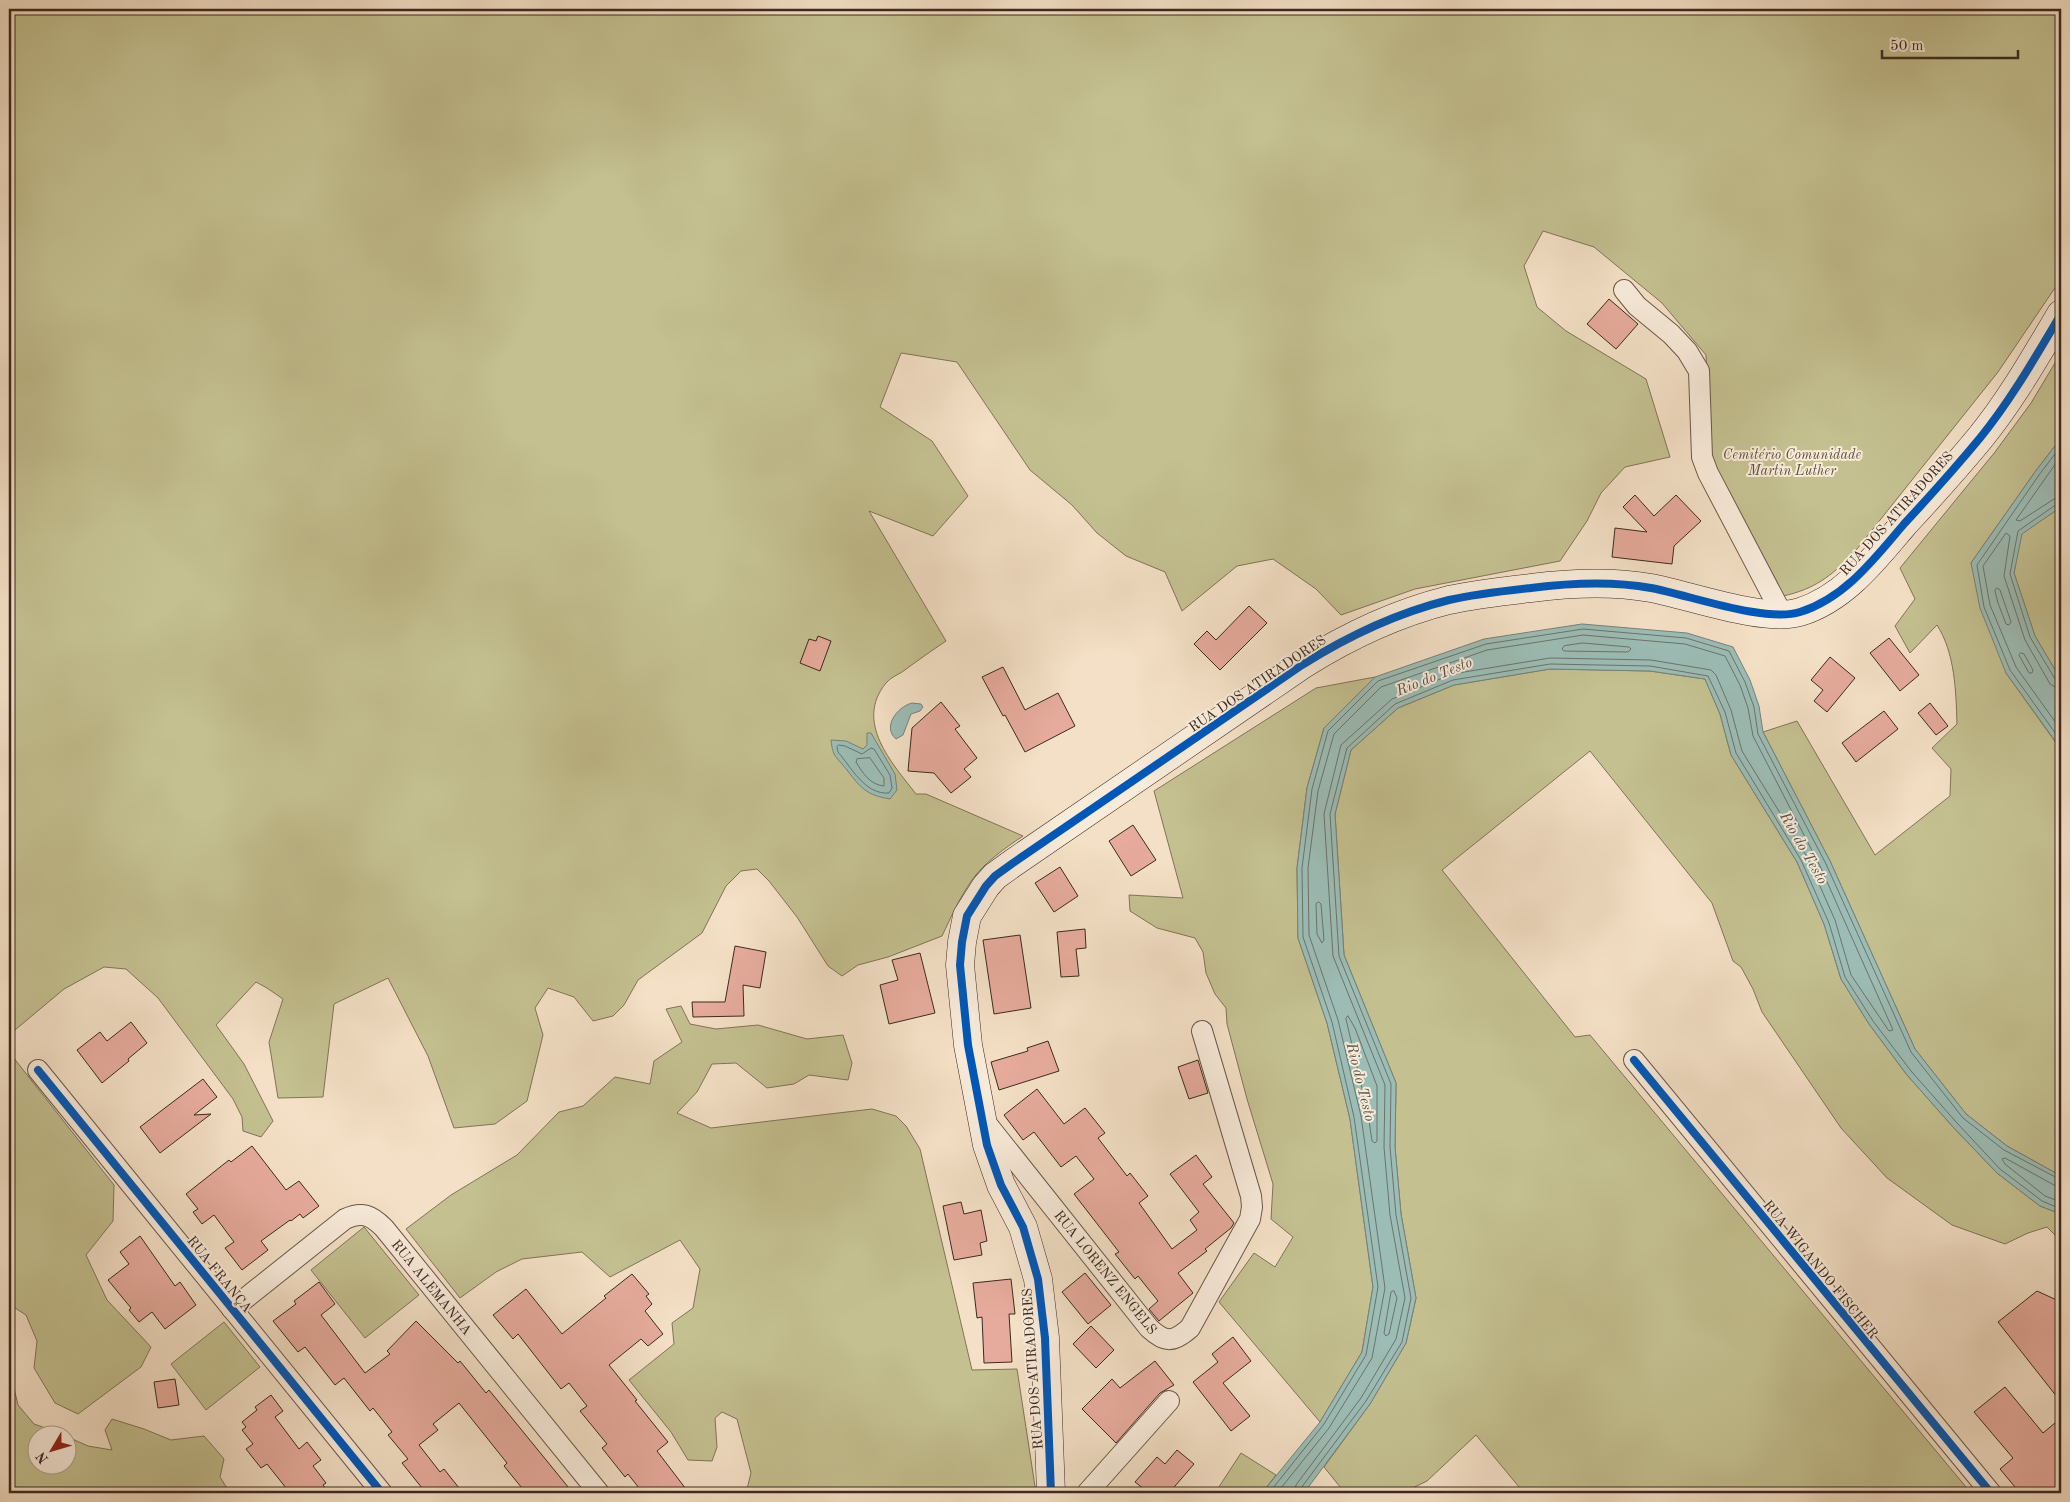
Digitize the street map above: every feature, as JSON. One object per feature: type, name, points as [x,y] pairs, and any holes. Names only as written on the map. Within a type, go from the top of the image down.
[{"type":"street","points":[[1624,290],[1637,306],[1671,334],[1687,351],[1700,371],[1702,457],[1782,614]]},
{"type":"street","name":"RUA DOS ATIRADORES","points":[[1052,1493],[1045,1338],[1038,1280],[1023,1227],[993,1165],[981,1115],[968,1045],[960,966],[967,916],[975,900],[995,876],[1302,665],[1353,636],[1392,618],[1449,600],[1554,585],[1604,584],[1648,588],[1749,612],[1798,613],[1817,606],[1842,589],[1864,570],[1981,436],[2018,384],[2061,314]]},
{"type":"street","name":"RUA LORENZ ENGELS","points":[[981,1115],[1149,1328],[1159,1337],[1169,1340],[1181,1336],[1190,1328],[1250,1219],[1252,1208],[1202,1031]]},
{"type":"street","name":"RUA WIGANDO FISCHER","points":[[1634,1060],[1990,1493]]},
{"type":"street","name":"RUA FRANÇA","points":[[38,1070],[382,1493]]},
{"type":"street","name":"RUA ALEMANHA","points":[[232,1309],[345,1219],[354,1215],[366,1214],[375,1219],[384,1228],[598,1493]]},
{"type":"street","points":[[1087,1493],[1169,1401]]},
{"type":"green space","name":"Cemitério Comunidade Martin Luther","points":[[9,9],[2061,9],[2061,279],[1998,372],[1853,554],[1822,581],[1804,590],[1783,596],[1710,456],[1706,355],[1662,303],[1594,247],[1543,231],[1524,266],[1537,307],[1566,331],[1646,379],[1670,457],[1625,467],[1601,493],[1587,521],[1560,561],[1415,589],[1341,615],[1316,589],[1273,559],[1237,566],[1182,611],[1165,572],[1126,556],[1097,533],[1072,505],[1030,470],[957,362],[901,353],[880,407],[932,441],[968,496],[933,536],[869,511],[946,641],[886,683],[877,698],[874,712],[875,727],[888,756],[916,794],[926,794],[1023,836],[1009,845],[977,873],[960,900],[942,936],[888,957],[858,965],[842,976],[828,966],[797,917],[769,881],[757,869],[741,871],[726,886],[702,933],[638,980],[624,1005],[613,1016],[593,1021],[574,997],[548,988],[535,1008],[543,1035],[527,1101],[495,1124],[454,1128],[428,1056],[388,978],[334,1004],[323,1097],[278,1098],[269,1042],[283,999],[256,982],[216,1025],[244,1064],[273,1121],[261,1137],[243,1131],[242,1117],[233,1099],[158,998],[126,969],[104,967],[64,989],[9,1035]]},
{"type":"green space","points":[[2061,353],[2061,438],[1971,563],[2006,673],[2061,750],[2061,1176],[2007,1146],[1966,1114],[1915,1049],[1830,861],[1763,732],[1797,721],[1875,855],[1950,796],[1951,769],[1932,748],[1957,724],[1955,686],[1951,660],[1948,648],[1937,625],[1910,653],[1895,626],[1915,599],[1900,568],[1995,452],[2031,403]]},
{"type":"green space","points":[[2061,507],[2061,680],[2035,636],[2014,573],[2021,534]]},
{"type":"green space","points":[[1550,669],[1650,671],[1705,679],[1720,714],[1731,755],[1797,862],[1824,924],[1841,979],[1869,1024],[1907,1075],[1997,1173],[2040,1206],[2061,1214],[2061,1241],[2047,1227],[2028,1233],[2005,1244],[1952,1225],[1887,1178],[1841,1128],[1762,1012],[1753,989],[1741,967],[1733,961],[1712,903],[1590,751],[1442,870],[1575,1037],[1590,1035],[1971,1493],[1524,1493],[1476,1435],[1427,1481],[1402,1493],[1345,1493],[1324,1467],[1370,1404],[1406,1343],[1416,1298],[1401,1214],[1395,1147],[1396,1083],[1344,955],[1335,814],[1351,750],[1398,708],[1454,685]]},
{"type":"green space","points":[[1375,677],[1324,728],[1307,788],[1297,868],[1298,938],[1327,1023],[1350,1119],[1373,1287],[1362,1352],[1320,1422],[1219,1302],[1254,1253],[1275,1267],[1293,1237],[1271,1219],[1273,1184],[1247,1099],[1227,1024],[1226,1008],[1215,994],[1206,973],[1203,952],[1195,938],[1157,928],[1130,911],[1129,895],[1183,898],[1154,791],[1316,688]]},
{"type":"green space","points":[[681,1006],[690,1024],[716,1029],[758,1025],[807,1039],[843,1035],[852,1063],[848,1080],[809,1075],[794,1084],[767,1088],[736,1063],[712,1064],[697,1092],[677,1113],[711,1128],[872,1109],[896,1116],[906,1126],[920,1149],[972,1370],[1017,1369],[1036,1493],[746,1493],[751,1473],[737,1419],[722,1412],[715,1418],[717,1447],[712,1461],[688,1460],[671,1432],[629,1380],[674,1344],[672,1323],[693,1308],[700,1269],[680,1240],[610,1277],[582,1252],[522,1259],[496,1272],[460,1298],[406,1229],[451,1195],[517,1155],[559,1112],[583,1106],[615,1077],[650,1084],[654,1061],[682,1042],[666,1009]]},
{"type":"green space","points":[[9,1052],[114,1185],[113,1221],[86,1255],[107,1300],[151,1347],[141,1367],[78,1414],[55,1403],[34,1368],[37,1341],[26,1315],[9,1304]]},
{"type":"green space","points":[[364,1227],[419,1295],[365,1338],[311,1270]]},
{"type":"green space","points":[[224,1322],[260,1367],[206,1410],[171,1364]]},
{"type":"green space","points":[[9,1367],[18,1405],[34,1424],[28,1424],[28,1474],[78,1474],[78,1442],[88,1446],[112,1450],[105,1430],[112,1419],[171,1440],[204,1436],[224,1459],[220,1477],[230,1493],[9,1493]]},
{"type":"green space","points":[[1241,1453],[1276,1475],[1262,1493],[1215,1493]]},
{"type":"water","points":[[2061,438],[2061,507],[2022,534],[2014,573],[2035,636],[2061,680],[2061,749],[2006,673],[1980,608],[1971,563]]},
{"type":"water","name":"Rio do Testo","points":[[1582,624],[1687,633],[1733,647],[1750,680],[1759,706],[1763,732],[1830,861],[1915,1049],[1966,1114],[2007,1146],[2061,1176],[2061,1214],[2040,1206],[1997,1173],[1907,1075],[1869,1024],[1841,979],[1824,924],[1797,862],[1731,755],[1720,714],[1705,679],[1650,671],[1550,669],[1454,685],[1398,708],[1351,750],[1335,814],[1344,955],[1396,1083],[1395,1147],[1401,1214],[1416,1298],[1406,1343],[1370,1404],[1304,1493],[1262,1493],[1320,1422],[1362,1352],[1373,1287],[1350,1119],[1327,1023],[1298,938],[1297,868],[1307,788],[1324,728],[1375,677],[1484,639]]},
{"type":"water","points":[[912,703],[921,704],[923,707],[920,711],[911,714],[903,735],[896,739],[890,729],[893,718],[906,705]]},
{"type":"water","points":[[867,733],[871,733],[895,774],[897,790],[890,799],[865,790],[856,782],[834,754],[831,740],[846,741],[863,749],[867,745]]},
{"type":"building","points":[[1609,299],[1638,324],[1616,349],[1587,324]]},
{"type":"building","points":[[1635,495],[1654,516],[1676,495],[1701,521],[1674,546],[1672,564],[1612,557],[1615,528],[1647,532],[1623,507]]},
{"type":"building","points":[[1249,606],[1267,623],[1220,670],[1194,644],[1207,631],[1216,640]]},
{"type":"building","points":[[818,636],[831,641],[820,671],[800,663],[809,639],[816,641]]},
{"type":"building","points":[[1889,638],[1919,675],[1900,691],[1870,653]]},
{"type":"building","points":[[1830,657],[1855,678],[1827,712],[1814,701],[1823,690],[1811,680]]},
{"type":"building","points":[[1003,667],[1025,710],[1058,693],[1075,726],[1025,752],[982,677]]},
{"type":"building","points":[[941,702],[960,726],[955,729],[977,758],[964,769],[971,777],[951,793],[934,773],[908,771],[912,728]]},
{"type":"building","points":[[1930,703],[1948,726],[1936,735],[1918,713]]},
{"type":"building","points":[[1884,711],[1898,729],[1856,762],[1842,743]]},
{"type":"building","points":[[1133,825],[1156,860],[1131,876],[1109,841]]},
{"type":"building","points":[[1060,867],[1078,896],[1054,912],[1035,883]]},
{"type":"building","points":[[1085,929],[1086,948],[1076,949],[1079,976],[1061,977],[1057,932]]},
{"type":"building","points":[[1020,935],[1031,1008],[994,1014],[983,940]]},
{"type":"building","points":[[735,946],[766,952],[760,988],[743,985],[744,1016],[693,1017],[692,1002],[725,1002]]},
{"type":"building","points":[[920,953],[935,1013],[889,1024],[880,985],[898,980],[892,960]]},
{"type":"building","points":[[131,1022],[147,1043],[102,1083],[77,1050],[100,1032],[107,1041]]},
{"type":"building","points":[[1048,1041],[1059,1071],[999,1090],[991,1062],[1028,1051],[1027,1048]]},
{"type":"building","points":[[1198,1060],[1208,1093],[1189,1099],[1178,1067]]},
{"type":"building","points":[[203,1079],[217,1097],[194,1115],[211,1114],[160,1153],[140,1127]]},
{"type":"building","points":[[1037,1089],[1064,1124],[1085,1108],[1105,1133],[1098,1138],[1127,1176],[1130,1173],[1148,1196],[1139,1203],[1172,1249],[1197,1230],[1190,1220],[1199,1212],[1170,1174],[1196,1155],[1212,1177],[1203,1184],[1234,1223],[1231,1228],[1205,1249],[1207,1251],[1178,1273],[1193,1293],[1159,1321],[1149,1309],[1158,1301],[1138,1276],[1135,1279],[1115,1254],[1119,1252],[1074,1194],[1094,1179],[1076,1156],[1061,1167],[1034,1132],[1023,1140],[1004,1115]]},
{"type":"building","points":[[252,1146],[286,1190],[299,1181],[319,1206],[303,1218],[300,1214],[290,1220],[261,1241],[268,1250],[242,1270],[225,1248],[234,1242],[214,1215],[202,1224],[193,1212],[198,1209],[186,1194],[229,1160],[231,1162]]},
{"type":"building","points":[[961,1202],[964,1214],[981,1210],[987,1241],[980,1243],[982,1255],[954,1260],[943,1206]]},
{"type":"building","points":[[140,1236],[175,1286],[180,1282],[196,1305],[165,1329],[152,1312],[139,1322],[129,1310],[131,1308],[108,1280],[129,1264],[120,1252]]},
{"type":"building","points":[[1085,1273],[1111,1305],[1088,1324],[1062,1292]]},
{"type":"building","points":[[632,1274],[649,1294],[646,1296],[652,1304],[645,1311],[663,1334],[648,1346],[641,1339],[609,1365],[668,1442],[657,1451],[689,1493],[643,1493],[628,1474],[625,1477],[602,1448],[607,1444],[580,1411],[587,1406],[569,1383],[561,1389],[518,1334],[513,1339],[493,1315],[526,1289],[562,1334],[606,1298],[604,1296]]},
{"type":"building","points":[[1011,1279],[1015,1314],[1009,1314],[1012,1362],[984,1363],[982,1317],[977,1318],[973,1283]]},
{"type":"building","points":[[319,1282],[335,1304],[321,1315],[365,1373],[390,1354],[387,1351],[416,1321],[458,1363],[460,1361],[486,1393],[489,1390],[573,1493],[526,1493],[504,1466],[507,1463],[459,1403],[433,1424],[438,1430],[419,1445],[440,1472],[444,1469],[463,1493],[426,1493],[402,1463],[408,1459],[388,1435],[392,1432],[373,1408],[370,1411],[344,1378],[335,1385],[305,1347],[298,1352],[273,1321],[296,1304],[294,1301]]},
{"type":"building","points":[[2037,1291],[2061,1302],[2061,1402],[1998,1322]]},
{"type":"building","points":[[1091,1326],[1114,1350],[1096,1368],[1073,1344]]},
{"type":"building","points":[[1233,1337],[1251,1361],[1223,1383],[1250,1416],[1231,1431],[1193,1382],[1218,1362],[1212,1354]]},
{"type":"building","points":[[1155,1361],[1174,1385],[1160,1393],[1116,1443],[1082,1409],[1112,1379],[1120,1388]]},
{"type":"building","points":[[175,1379],[179,1405],[158,1408],[154,1382]]},
{"type":"building","points":[[2005,1387],[2043,1433],[2061,1418],[2061,1493],[2020,1493],[2000,1469],[2013,1458],[1974,1412]]},
{"type":"building","points":[[271,1395],[283,1411],[275,1417],[299,1449],[307,1442],[321,1460],[313,1466],[326,1483],[323,1485],[329,1493],[290,1493],[267,1464],[261,1468],[246,1449],[253,1444],[242,1430],[246,1427],[242,1422],[257,1410],[255,1407]]},
{"type":"building","points":[[1177,1450],[1194,1464],[1169,1493],[1149,1493],[1135,1482],[1157,1457],[1165,1464]]},
{"type":"cycle path","points":[[1051,1493],[1045,1338],[1038,1279],[1023,1227],[1001,1185],[987,1145],[968,1045],[960,965],[962,942],[967,916],[986,886],[995,876],[1013,863],[1302,665],[1337,644],[1373,626],[1430,605],[1480,594],[1546,586],[1621,584],[1667,591],[1727,607],[1767,614],[1800,612],[1816,606],[1845,587],[1870,563],[1971,449],[2013,393],[2061,314]]},
{"type":"cycle path","points":[[1634,1060],[1991,1493]]},
{"type":"cycle path","points":[[38,1070],[382,1493]]}]
